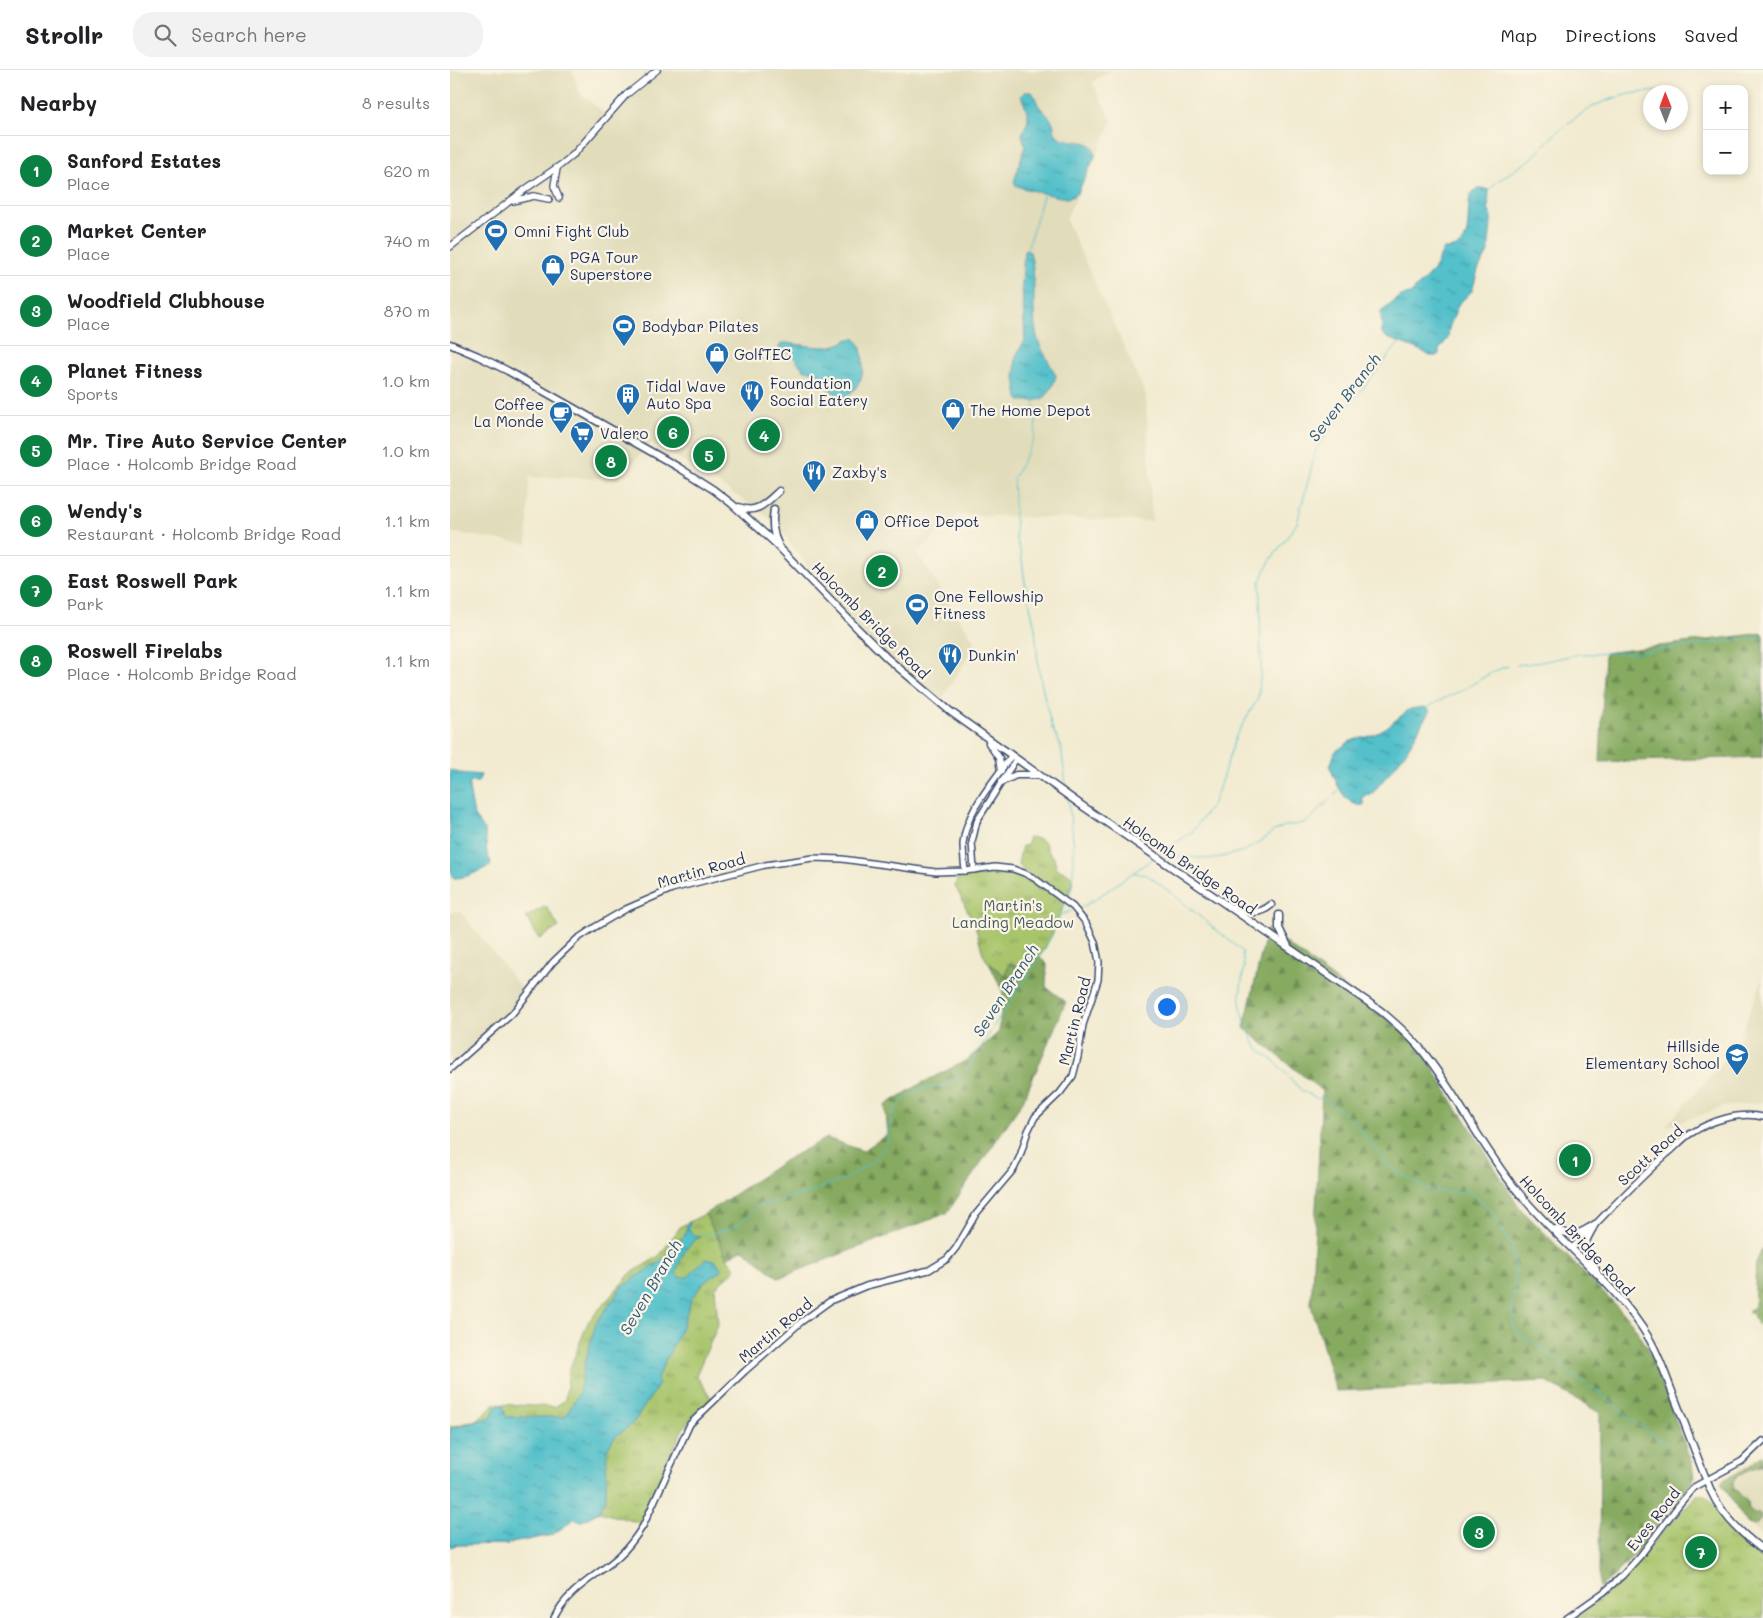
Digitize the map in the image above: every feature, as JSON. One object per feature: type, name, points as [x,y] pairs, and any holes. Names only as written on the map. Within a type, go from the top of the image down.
[{"type":"main road","points":[[450,247],[574,154],[626,95],[656,70]]},
{"type":"main road","points":[[557,168],[554,186],[559,198]]},
{"type":"main road","points":[[509,202],[534,196],[549,199]]},
{"type":"main road","name":"Holcomb Bridge Road","points":[[450,344],[508,370],[685,472],[732,504],[782,549],[887,658],[938,702],[1014,758],[1381,1011],[1411,1038],[1434,1067],[1504,1174],[1528,1204],[1629,1309],[1652,1343],[1712,1492],[1722,1508],[1745,1535],[1763,1550]]},
{"type":"main road","points":[[732,504],[744,510],[762,507],[778,492]]},
{"type":"main road","points":[[774,509],[773,529],[782,549]]},
{"type":"main road","points":[[985,737],[999,758],[1000,771]]},
{"type":"main road","points":[[1001,782],[1016,775],[1039,775]]},
{"type":"main road","points":[[1226,905],[1251,913],[1265,910],[1271,905]]},
{"type":"main road","points":[[1279,915],[1280,929],[1290,950]]},
{"type":"main road","points":[[1550,1226],[1574,1235],[1580,1234],[1595,1224]]},
{"type":"main road","points":[[1595,1224],[1585,1246],[1586,1253],[1594,1263],[1598,1276]]},
{"type":"street","points":[[965,871],[963,844],[968,822],[1000,771],[1014,758]]},
{"type":"street","points":[[974,870],[972,842],[974,831],[981,813],[1014,758]]},
{"type":"street","name":"Martin Road","points":[[450,1069],[512,1014],[553,962],[577,940],[595,927],[626,909],[672,889],[755,867],[796,859],[842,859],[936,872],[1004,868],[1024,873],[1034,878],[1073,907],[1091,932],[1099,962],[1098,980],[1083,1025],[1076,1066],[1070,1080],[1036,1117],[1028,1131],[1014,1169],[976,1214],[956,1248],[947,1259],[929,1270],[866,1286],[847,1293],[815,1310],[745,1370],[697,1415],[687,1429],[643,1526],[633,1541],[612,1562],[569,1595],[554,1618]]},
{"type":"street","name":"Scott Road","points":[[1572,1248],[1689,1134],[1712,1123],[1733,1117],[1755,1115],[1763,1117]]},
{"type":"street","name":"Eves Road","points":[[1567,1618],[1604,1592],[1622,1576],[1694,1488],[1742,1461],[1763,1441]]},
{"type":"shaded area","points":[[450,70],[572,70],[580,94],[608,116],[655,70],[1111,70],[1092,82],[1112,122],[1066,219],[1146,395],[1152,521],[958,515],[917,553],[976,644],[940,702],[909,681],[840,612],[776,523],[677,457],[651,443],[618,479],[529,477],[527,544],[450,532]]},
{"type":"shaded area","points":[[460,911],[529,998],[475,1048],[450,1067],[450,913]]},
{"type":"shaded area","name":"Hillside Elementary School","points":[[1763,978],[1763,1102],[1724,1107],[1665,1127],[1735,1049]]},
{"type":"shaded area","points":[[1763,1453],[1763,1537],[1746,1524],[1720,1483],[1722,1478],[1751,1463]]},
{"type":"green space","points":[[1763,633],[1763,757],[1600,762],[1605,653]]},
{"type":"green space","points":[[1029,837],[1039,839],[1045,843],[1048,851],[1054,858],[1057,869],[1068,873],[1071,877],[1072,887],[1066,901],[1023,870],[1018,864],[1022,846],[1026,846]]},
{"type":"green space","name":"Martin's Landing Meadow","points":[[1011,871],[1025,875],[1065,902],[1052,935],[1040,957],[1031,950],[1021,968],[1010,963],[1004,975],[987,961],[983,954],[975,925],[955,886],[959,875]]},
{"type":"green space","points":[[546,906],[559,927],[539,939],[526,917]]},
{"type":"green space","points":[[1267,929],[1419,1043],[1459,1113],[1462,1114],[1518,1206],[1630,1320],[1648,1348],[1692,1464],[1693,1482],[1626,1564],[1599,1588],[1600,1413],[1545,1381],[1336,1391],[1311,1305],[1322,1091],[1244,1028]]},
{"type":"green space","points":[[1031,950],[1047,964],[1046,987],[1066,1002],[1023,1101],[947,1213],[779,1278],[743,1249],[727,1258],[705,1214],[784,1161],[827,1138],[863,1151],[888,1134],[885,1105],[967,1060],[999,1032],[1003,992],[989,963],[1004,976],[1010,964],[1022,969]]},
{"type":"green space","points":[[705,1214],[727,1258],[736,1269],[715,1288],[718,1325],[696,1375],[712,1399],[697,1411],[682,1430],[641,1523],[599,1512],[582,1521],[574,1519],[552,1535],[506,1544],[456,1545],[450,1547],[450,1427],[477,1420],[494,1404],[555,1407],[565,1400],[569,1371],[588,1322],[630,1274],[659,1256],[681,1226]]},
{"type":"green space","points":[[1763,1247],[1763,1293],[1759,1304],[1763,1308],[1763,1319],[1757,1325],[1753,1314],[1748,1311],[1754,1308],[1756,1263]]},
{"type":"green space","points":[[1763,1455],[1763,1465],[1742,1473],[1733,1482],[1734,1488],[1749,1503],[1747,1507],[1755,1514],[1758,1512],[1761,1515],[1761,1519],[1755,1526],[1748,1524],[1745,1520],[1722,1484],[1722,1481],[1749,1467]]},
{"type":"green space","points":[[1697,1495],[1705,1495],[1709,1498],[1733,1530],[1763,1557],[1763,1618],[1574,1618],[1604,1595],[1635,1564]]},
{"type":"water","points":[[1024,92],[1032,92],[1039,106],[1052,121],[1055,133],[1058,136],[1063,139],[1087,143],[1094,150],[1095,156],[1078,192],[1072,197],[1064,198],[1028,190],[1016,186],[1014,182],[1025,146],[1022,134],[1028,121],[1028,114],[1021,95]]},
{"type":"water","points":[[1481,188],[1489,190],[1488,209],[1491,223],[1488,252],[1478,270],[1472,291],[1458,305],[1449,328],[1448,338],[1439,350],[1439,354],[1430,356],[1388,338],[1382,334],[1381,312],[1401,296],[1410,294],[1433,271],[1444,249],[1454,248],[1461,244],[1467,230],[1471,194]]},
{"type":"water","points":[[1024,250],[1030,252],[1032,263],[1034,316],[1037,337],[1056,376],[1044,398],[1020,401],[1015,377],[1016,356],[1025,340],[1022,284]]},
{"type":"water","points":[[848,339],[856,339],[858,342],[862,352],[863,369],[856,387],[849,395],[843,398],[831,391],[817,373],[803,369],[790,352],[779,352],[779,347],[782,343],[824,347],[832,346]]},
{"type":"water","points":[[1424,707],[1429,709],[1429,712],[1408,748],[1371,795],[1362,797],[1364,805],[1357,805],[1346,798],[1335,780],[1330,767],[1335,752],[1349,742],[1375,734],[1410,709]]},
{"type":"water","points":[[450,770],[481,775],[478,782],[469,784],[469,788],[474,816],[485,831],[487,854],[491,862],[490,866],[469,876],[459,878],[454,878],[450,871]]},
{"type":"water","points":[[690,1222],[689,1230],[691,1233],[700,1237],[691,1243],[685,1252],[676,1272],[679,1277],[688,1277],[705,1259],[716,1261],[722,1270],[704,1282],[692,1298],[681,1329],[657,1378],[659,1384],[634,1422],[614,1438],[607,1450],[606,1497],[599,1512],[582,1521],[574,1519],[552,1535],[506,1544],[456,1545],[450,1547],[450,1429],[491,1417],[497,1405],[503,1405],[506,1417],[565,1417],[579,1393],[584,1366],[596,1323],[622,1287],[665,1258],[685,1235],[687,1224]]},
{"type":"waterway","name":"Seven Branch","points":[[1489,190],[1493,185],[1532,158],[1553,136],[1577,117],[1609,100],[1625,95],[1643,93]]},
{"type":"waterway","points":[[1027,250],[1044,193]]},
{"type":"waterway","name":"Seven Branch","points":[[1159,854],[1192,832],[1212,805],[1236,736],[1258,698],[1261,671],[1260,581],[1270,561],[1297,523],[1316,450],[1399,343]]},
{"type":"waterway","points":[[1034,400],[1036,423],[1034,440],[1013,479],[1016,538],[1021,553],[1025,583],[1035,628],[1038,665],[1045,700],[1052,728],[1061,746],[1067,792]]},
{"type":"waterway","points":[[1517,665],[1579,654],[1636,653],[1763,638]]},
{"type":"waterway","points":[[1427,708],[1491,673],[1508,666]]},
{"type":"waterway","points":[[1163,852],[1175,856],[1213,859],[1244,851],[1274,831],[1285,826],[1307,822],[1340,789]]},
{"type":"waterway","points":[[1066,900],[1074,862],[1068,798]]},
{"type":"waterway","name":"Seven Branch","points":[[1076,910],[1091,902],[1154,858]]},
{"type":"waterway","points":[[1134,873],[1147,875],[1242,951],[1244,967],[1240,995],[1246,1025],[1259,1050],[1275,1062],[1301,1090],[1316,1098],[1324,1099],[1352,1119],[1391,1168],[1427,1189],[1446,1192],[1469,1191],[1490,1209],[1512,1247],[1516,1275],[1512,1307],[1513,1323],[1519,1334],[1547,1352],[1579,1380],[1600,1393],[1630,1419],[1666,1444]]},
{"type":"waterway","name":"Seven Branch","points":[[697,1235],[705,1236],[738,1225],[759,1206],[811,1192],[847,1178],[870,1163],[886,1146],[889,1125],[895,1110],[902,1101],[910,1094],[921,1089],[950,1084],[967,1070],[1045,949],[1065,904]]},
{"type":"waterway","name":"Seven Branch","points":[[1062,914],[1072,911]]},
{"type":"place","name":"Omni Fight Club","points":[[496,252]]},
{"type":"place","name":"PGA Tour Superstore","points":[[553,287]]},
{"type":"place","name":"Bodybar Pilates","points":[[624,347]]},
{"type":"place","name":"GolfTEC","points":[[717,375]]},
{"type":"place","name":"Foundation Social Eatery","points":[[752,413]]},
{"type":"place","name":"Tidal Wave Auto Spa","points":[[628,416]]},
{"type":"place","name":"The Home Depot","points":[[953,431]]},
{"type":"place","name":"Wendy's","points":[[673,432]]},
{"type":"place","name":"Coffee La Monde","points":[[561,434]]},
{"type":"place","name":"Planet Fitness","points":[[764,435]]},
{"type":"place","name":"Valero","points":[[582,454]]},
{"type":"place","name":"Mr. Tire Auto Service Center","points":[[709,455]]},
{"type":"place","name":"Roswell Firelabs","points":[[611,461]]},
{"type":"place","name":"Zaxby's","points":[[814,493]]},
{"type":"place","name":"Office Depot","points":[[867,542]]},
{"type":"place","name":"Market Center","points":[[882,571]]},
{"type":"place","name":"One Fellowship Fitness","points":[[917,626]]},
{"type":"place","name":"Dunkin'","points":[[950,676]]},
{"type":"place","name":"Hillside Elementary School","points":[[1737,1076]]},
{"type":"place","name":"Sanford Estates","points":[[1575,1160]]},
{"type":"place","name":"Woodfield Clubhouse","points":[[1479,1532]]},
{"type":"place","name":"East Roswell Park","points":[[1701,1552]]}]
